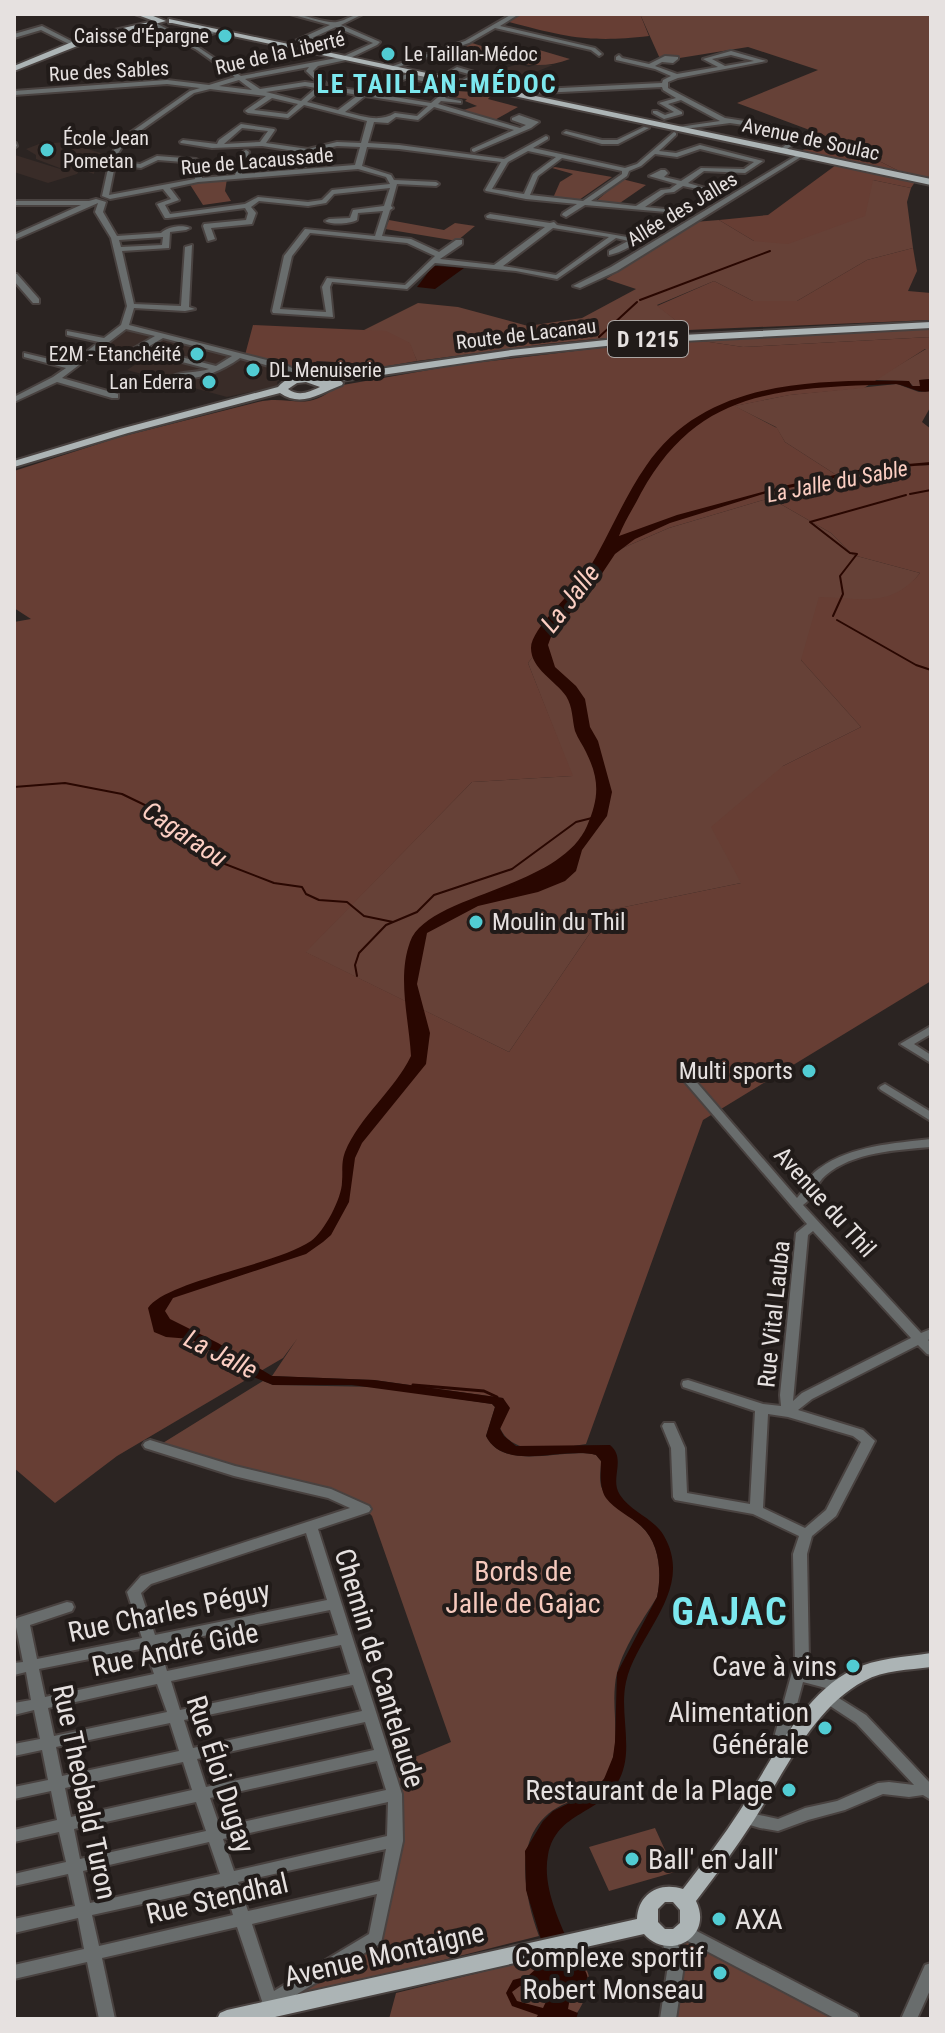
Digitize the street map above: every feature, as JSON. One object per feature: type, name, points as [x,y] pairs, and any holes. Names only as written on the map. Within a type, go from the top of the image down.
[{"type":"main road","name":"Avenue de Soulac","points":[[139,14],[524,96],[647,126],[931,182]]},
{"type":"main road","points":[[14,69],[73,44],[182,14]]},
{"type":"main road","name":"Route de Lacanau","points":[[316,382],[483,357],[625,341],[931,325]]},
{"type":"main road","points":[[14,464],[234,402],[286,392],[311,396],[316,382],[292,376],[286,392]]},
{"type":"main road","points":[[685,1901],[745,1818],[787,1752],[835,1692],[858,1675],[881,1667],[931,1660]]},
{"type":"main road","points":[[669,1895],[685,1901],[693,1917],[677,1934],[653,1931],[648,1925],[645,1911],[654,1899],[669,1895]]},
{"type":"main road","name":"Avenue Montaigne","points":[[227,2019],[648,1925]]},
{"type":"street","points":[[293,14],[337,25]]},
{"type":"street","points":[[288,46],[360,14]]},
{"type":"street","points":[[390,68],[454,47],[497,27],[516,14]]},
{"type":"street","points":[[164,21],[184,40],[270,96],[371,120],[388,121],[395,115],[418,118],[458,84],[478,74],[457,69],[446,75]]},
{"type":"street","name":"Rue de la Liberté","points":[[100,200],[123,140],[192,92],[239,78],[346,58],[376,43],[337,25]]},
{"type":"street","points":[[497,27],[593,49],[599,54]]},
{"type":"street","points":[[14,36],[42,28],[73,44]]},
{"type":"street","points":[[184,40],[216,31]]},
{"type":"street","points":[[312,36],[317,38],[309,42],[334,48]]},
{"type":"street","points":[[524,96],[541,91],[664,85],[676,76],[763,61],[731,53],[706,59],[722,66]]},
{"type":"street","points":[[619,57],[676,76]]},
{"type":"street","points":[[650,66],[662,60]]},
{"type":"street","points":[[315,64],[309,71],[323,83],[322,86]]},
{"type":"street","points":[[340,112],[363,94],[411,74]]},
{"type":"street","name":"Rue des Sables","points":[[14,93],[151,82],[261,91]]},
{"type":"street","points":[[261,91],[295,84],[438,103],[459,102]]},
{"type":"street","points":[[664,85],[665,89],[727,121],[771,127],[799,138],[781,151]]},
{"type":"street","points":[[270,96],[248,111],[288,116],[322,86]]},
{"type":"street","points":[[655,112],[664,117],[680,113],[662,103],[683,98]]},
{"type":"street","points":[[438,103],[520,130]]},
{"type":"street","name":"Rue de Lacaussade","points":[[100,200],[198,180],[358,167],[371,120]]},
{"type":"street","points":[[496,267],[625,175],[626,170],[679,132],[727,121]]},
{"type":"street","points":[[474,150],[532,125]]},
{"type":"street","points":[[220,146],[221,141],[238,127],[245,126],[272,130],[262,144]]},
{"type":"street","points":[[566,133],[602,142],[618,142],[647,126]]},
{"type":"street","points":[[183,142],[220,146],[262,144],[308,151],[337,144],[364,145],[505,161],[546,138]]},
{"type":"street","points":[[638,208],[663,191],[672,191],[703,169],[713,167],[733,171],[726,177],[736,178],[760,161],[700,147],[677,155],[653,152]]},
{"type":"street","points":[[529,149],[626,170]]},
{"type":"street","points":[[238,177],[246,152]]},
{"type":"street","name":"Allée des Jalles","points":[[577,286],[614,269],[801,155]]},
{"type":"street","points":[[526,197],[535,175],[561,156]]},
{"type":"street","points":[[112,163],[144,165],[157,158],[196,161],[199,162],[198,180]]},
{"type":"street","points":[[505,161],[488,190],[526,197],[676,212],[680,207]]},
{"type":"street","points":[[358,167],[385,175],[393,184]]},
{"type":"street","points":[[658,178],[710,191]]},
{"type":"street","points":[[380,238],[393,184]]},
{"type":"street","points":[[165,186],[175,200],[161,204],[168,216],[247,206],[258,199],[308,204],[324,202],[332,192],[393,184],[436,184]]},
{"type":"street","points":[[14,202],[100,200]]},
{"type":"street","points":[[14,400],[56,379],[125,326],[131,306],[115,238],[99,212],[100,200]]},
{"type":"street","points":[[14,238],[100,200]]},
{"type":"street","points":[[243,233],[252,213],[247,206]]},
{"type":"street","points":[[329,221],[353,220],[352,213],[355,211],[389,208]]},
{"type":"street","points":[[490,216],[634,240]]},
{"type":"street","points":[[211,239],[207,226],[249,222]]},
{"type":"street","points":[[612,253],[654,226]]},
{"type":"street","points":[[115,238],[164,234],[168,230],[186,228]]},
{"type":"street","points":[[337,269],[326,287],[330,315],[276,311],[288,256],[308,231],[408,241],[434,260],[557,277],[615,236]]},
{"type":"street","points":[[117,249],[165,247],[167,235],[164,234]]},
{"type":"street","points":[[330,280],[407,287],[434,260],[459,242]]},
{"type":"street","points":[[131,306],[189,309],[189,247]]},
{"type":"street","points":[[14,276],[36,301]]},
{"type":"street","points":[[125,326],[238,356],[292,376]]},
{"type":"street","points":[[69,334],[106,341]]},
{"type":"street","points":[[122,359],[161,336]]},
{"type":"street","points":[[140,349],[218,369]]},
{"type":"street","points":[[27,355],[72,367]]},
{"type":"street","points":[[177,376],[196,378],[238,356]]},
{"type":"street","points":[[56,379],[115,396]]},
{"type":"street","points":[[931,1029],[906,1044],[931,1060]]},
{"type":"street","name":"Avenue du Thil","points":[[689,1080],[814,1225],[925,1335],[931,1351]]},
{"type":"street","points":[[885,1088],[931,1117]]},
{"type":"street","points":[[797,1203],[806,1197],[807,1186],[826,1167],[863,1154],[931,1143]]},
{"type":"street","name":"Rue Vital Lauba","points":[[788,1412],[786,1395],[802,1233],[814,1225]]},
{"type":"street","points":[[788,1412],[807,1396],[925,1335]]},
{"type":"street","points":[[688,1384],[762,1408],[788,1412],[858,1433],[868,1441],[831,1513],[806,1534],[800,1554],[802,1661],[782,1734],[787,1752]]},
{"type":"street","points":[[756,1510],[762,1408]]},
{"type":"street","points":[[669,1426],[678,1448],[680,1497],[756,1510],[806,1534]]},
{"type":"street","name":"Chemin de Cantelaude","points":[[150,1445],[234,1471],[331,1494],[364,1509],[168,1573]]},
{"type":"street","name":"Chemin de Cantelaude","points":[[268,2010],[376,1938],[395,1841],[395,1794],[311,1528]]},
{"type":"street","name":"Rue Éloi Dugay","points":[[168,1573],[146,1580],[134,1592],[215,1835],[268,2010]]},
{"type":"street","name":"Rue Charles Péguy","points":[[14,1669],[335,1604]]},
{"type":"street","name":"Rue Theobald Turon","points":[[67,1607],[22,1622],[107,2019]]},
{"type":"street","name":"Rue André Gide","points":[[14,1709],[346,1639]]},
{"type":"street","points":[[798,1675],[835,1692],[928,1791]]},
{"type":"street","points":[[14,1750],[358,1678]]},
{"type":"street","points":[[14,1793],[370,1715]]},
{"type":"street","points":[[14,1836],[383,1754]]},
{"type":"street","points":[[745,1818],[771,1827],[780,1826],[816,1811],[833,1810],[875,1790],[928,1791]]},
{"type":"street","points":[[14,1880],[395,1794]]},
{"type":"street","points":[[14,1926],[395,1841]]},
{"type":"street","name":"Rue Stendhal","points":[[14,1972],[386,1886]]},
{"type":"street","points":[[668,2019],[677,1934],[851,2019]]},
{"type":"street","points":[[912,2018],[931,1970]]},
{"type":"shaded area","points":[[521,14],[640,14],[649,36],[610,39],[578,37],[509,22]]},
{"type":"shaded area","points":[[541,63],[553,65],[523,77],[549,89],[528,91],[481,76],[518,64],[529,67]]},
{"type":"shaded area","points":[[839,141],[907,175],[798,151]]},
{"type":"shaded area","points":[[66,142],[110,156],[96,160],[94,174],[80,169],[77,174],[48,183],[14,172],[15,155],[70,172],[36,159],[36,155],[26,149],[39,144]]},
{"type":"shaded area","points":[[836,165],[915,182],[911,188],[873,180],[865,216],[788,244],[754,241],[719,220],[768,215]]},
{"type":"shaded area","points":[[913,248],[917,271],[908,291],[931,293],[931,320],[688,330],[657,306],[714,281],[753,301],[797,301],[867,260]]},
{"type":"shaded area","points":[[253,325],[386,331],[410,343],[417,361],[376,368],[369,364],[317,361],[302,371],[282,362],[245,355]]},
{"type":"shaded area","points":[[129,326],[282,362],[302,371],[285,375],[277,382],[278,386],[227,397],[127,370],[136,364],[95,353]]},
{"type":"shaded area","points":[[931,337],[931,349],[925,349],[864,388],[790,395],[735,406],[777,428],[785,442],[841,478],[881,468],[931,465],[931,981],[703,1120],[586,1444],[538,1449],[516,1444],[500,1428],[508,1410],[503,1398],[374,1380],[272,1376],[297,1339],[283,1358],[117,1456],[55,1503],[14,1468],[14,622],[31,619],[14,608],[14,471],[120,437],[258,402],[307,401],[337,386],[457,365],[696,340],[743,347]],"holes":[[[770,498],[831,533],[853,555],[920,573],[909,584],[886,597],[819,597],[801,660],[861,727],[783,766],[711,827],[741,883],[605,911],[509,1052],[306,952],[472,782],[573,776],[528,663],[611,553],[669,528]]]},
{"type":"green space","points":[[640,14],[931,14],[931,180],[907,175],[839,141],[737,103],[818,70],[748,47],[661,61]]},
{"type":"green space","points":[[469,42],[516,57],[536,49],[570,59],[529,65],[461,45]]},
{"type":"green space","points":[[453,90],[494,92],[488,99],[518,107],[491,122],[460,111],[477,106],[465,101],[467,99],[452,97],[455,94],[450,93]]},
{"type":"green space","points":[[552,168],[612,177],[579,200],[553,198],[560,182],[573,174]]},
{"type":"green space","points":[[227,179],[225,191],[231,201],[203,205],[189,183]]},
{"type":"green space","points":[[622,179],[646,185],[617,205],[595,202]]},
{"type":"green space","points":[[873,180],[911,188],[907,202],[913,248],[867,260],[797,301],[753,301],[714,281],[657,305],[688,330],[417,361],[409,343],[360,332],[418,303],[458,307],[528,326],[582,318],[636,289],[606,279],[694,222],[719,220],[754,241]]},
{"type":"green space","points":[[389,220],[444,230],[455,223],[475,226],[457,241],[385,229]]},
{"type":"green space","points":[[931,329],[931,337],[743,347],[696,340]]},
{"type":"green space","points":[[931,349],[931,379],[920,380],[921,386],[913,386],[908,381],[874,380]]},
{"type":"green space","points":[[897,384],[919,392],[931,391],[931,406],[922,422],[931,429],[931,465],[881,468],[841,478],[785,442],[776,427],[734,406],[789,395]]},
{"type":"green space","points":[[770,498],[831,533],[853,555],[920,573],[911,584],[801,660],[861,727],[783,766],[741,883],[605,911],[509,1052],[305,952],[472,782],[572,776],[528,663],[611,553],[669,528]]},
{"type":"green space","name":"Bords de Jalle de Gajac","points":[[263,1381],[273,1385],[379,1387],[492,1404],[495,1407],[486,1436],[495,1447],[521,1456],[596,1455],[601,1461],[600,1483],[604,1493],[641,1526],[652,1541],[659,1569],[657,1597],[631,1639],[617,1673],[615,1749],[609,1770],[595,1788],[546,1816],[528,1846],[526,1882],[539,1936],[289,1999],[381,1936],[404,1817],[396,1765],[451,1742],[372,1516],[356,1499],[158,1446]]},
{"type":"green space","name":"Ball' en Jall'","points":[[655,1828],[675,1872],[609,1891],[589,1847]]},
{"type":"green space","name":"Complexe sportif Robert Monseau","points":[[677,1935],[851,2019],[668,2019]]},
{"type":"green space","points":[[572,1950],[587,1971],[589,1982],[583,2003],[572,2019],[389,2019],[396,1993]]},
{"type":"water","points":[[433,266],[464,268],[435,289],[417,287]]},
{"type":"water","points":[[931,379],[931,391],[918,391],[896,384],[834,387],[768,395],[738,404],[711,417],[685,435],[662,460],[619,536],[677,515],[788,485],[872,467],[931,462],[929,465],[882,468],[770,492],[670,523],[635,539],[615,554],[593,587],[552,634],[548,645],[555,667],[585,699],[590,727],[598,741],[612,792],[607,816],[582,850],[576,871],[565,881],[538,892],[478,906],[427,933],[417,984],[430,1033],[426,1064],[362,1143],[355,1158],[349,1202],[331,1235],[306,1254],[173,1298],[165,1311],[170,1319],[218,1343],[272,1376],[374,1380],[503,1398],[510,1408],[500,1429],[516,1446],[610,1445],[617,1456],[616,1482],[620,1495],[664,1536],[672,1556],[673,1575],[661,1611],[632,1664],[626,1682],[626,1755],[620,1778],[602,1800],[560,1829],[548,1855],[547,1879],[553,1903],[571,1948],[585,1971],[588,1985],[572,1986],[568,2009],[578,2013],[576,2019],[535,2019],[538,2015],[512,2006],[506,1993],[513,1980],[528,1976],[547,1959],[526,1890],[525,1851],[543,1821],[553,1811],[592,1792],[604,1779],[615,1742],[617,1673],[657,1597],[659,1569],[652,1541],[641,1526],[606,1498],[601,1485],[601,1461],[596,1455],[520,1456],[495,1447],[486,1436],[495,1407],[492,1404],[352,1385],[273,1385],[251,1376],[191,1339],[166,1337],[154,1332],[148,1308],[159,1298],[176,1290],[295,1250],[316,1237],[327,1223],[339,1197],[344,1156],[351,1139],[396,1081],[411,1056],[404,984],[410,942],[421,926],[441,913],[550,864],[572,847],[587,826],[596,798],[594,771],[575,731],[568,700],[539,668],[531,648],[538,630],[587,572],[630,492],[670,437],[699,416],[730,401],[764,390],[836,382],[909,381],[912,386],[920,386],[919,380]],"holes":[[[520,1986],[553,1987],[543,2008],[517,2001],[512,1992]]]},
{"type":"waterway","points":[[640,300],[770,251]]},
{"type":"waterway","points":[[599,337],[637,302]]},
{"type":"waterway","points":[[910,494],[931,490]]},
{"type":"waterway","points":[[833,616],[843,594],[840,576],[857,554],[850,553],[810,522],[906,495]]},
{"type":"waterway","points":[[837,620],[916,665],[931,670]]},
{"type":"waterway","name":"Cagaraou","points":[[14,787],[65,783],[122,794],[151,808],[170,831],[208,853],[212,859],[274,883],[302,887],[306,894],[319,900],[347,902],[364,916],[393,922]]},
{"type":"waterway","points":[[357,976],[355,965],[359,953],[386,925],[417,912],[434,895],[512,869],[576,822],[592,818]]},
{"type":"waterway","name":"La Jalle","points":[[498,892],[514,885]]},
{"type":"waterway","name":"La Jalle","points":[[413,1385],[484,1391],[497,1397]]},
{"type":"place","name":"Caisse d'Épargne","points":[[225,36]]},
{"type":"place","name":"Le Taillan-Médoc","points":[[388,54]]},
{"type":"place","name":"École Jean Pometan","points":[[47,150]]},
{"type":"place","name":"E2M - Etanchéité","points":[[197,354]]},
{"type":"place","name":"DL Menuiserie","points":[[253,370]]},
{"type":"place","name":"Lan Ederra","points":[[209,382]]},
{"type":"place","name":"Moulin du Thil","points":[[476,922]]},
{"type":"place","name":"Multi sports","points":[[809,1071]]},
{"type":"place","name":"Cave à vins","points":[[853,1666]]},
{"type":"place","name":"Alimentation Générale","points":[[825,1728]]},
{"type":"place","name":"Restaurant de la Plage","points":[[789,1790]]},
{"type":"place","name":"Ball' en Jall'","points":[[632,1859]]},
{"type":"place","name":"AXA","points":[[719,1919]]},
{"type":"place","name":"Complexe sportif Robert Monseau","points":[[720,1973]]},
{"type":"district","name":"LE TAILLAN-MÉDOC","points":[[437,84]]},
{"type":"district","name":"GAJAC","points":[[730,1612]]},
{"type":"water label","name":"La Jalle du Sable","points":[[837,481]]}]
